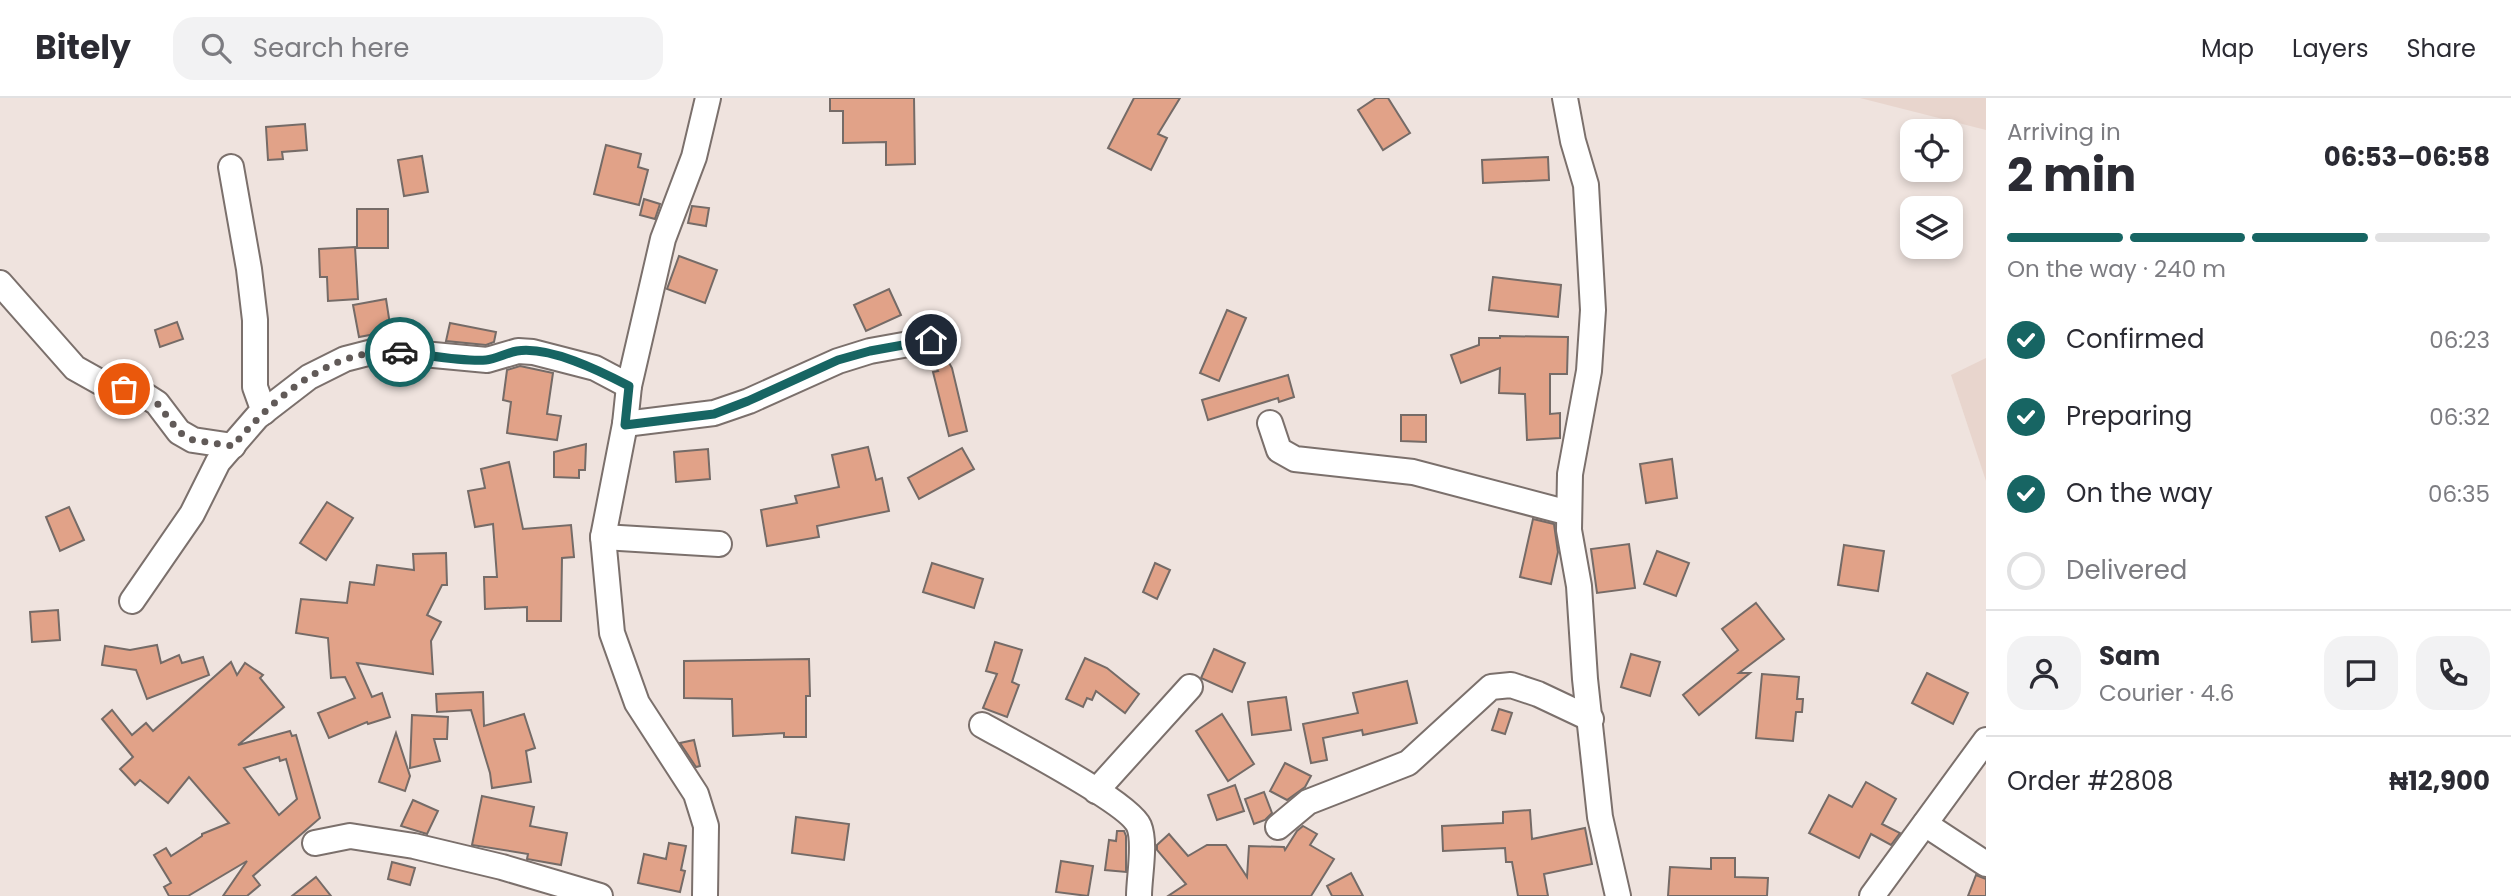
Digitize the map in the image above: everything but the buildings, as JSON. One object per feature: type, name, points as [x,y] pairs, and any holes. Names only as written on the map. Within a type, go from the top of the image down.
[{"type":"street","points":[[705,896],[706,826],[696,794],[637,703],[620,656],[612,633],[603,537],[625,425],[629,386],[663,239],[694,157],[708,98]]},
{"type":"street","points":[[1565,98],[1573,141],[1586,185],[1593,310],[1589,371],[1570,474],[1569,530],[1579,586],[1585,679],[1600,817],[1618,896]]},
{"type":"street","points":[[231,167],[255,320],[255,387],[264,412]]},
{"type":"street","points":[[0,283],[75,368],[100,382],[143,394],[157,403],[179,432],[193,440],[233,446]]},
{"type":"street","points":[[625,425],[714,414],[838,360],[931,340]]},
{"type":"street","points":[[132,601],[192,514],[218,463],[264,412],[309,377],[345,359],[380,350],[486,360],[518,351],[533,352],[595,368],[629,386]]},
{"type":"street","points":[[1270,423],[1279,450],[1295,459],[1413,472],[1569,513]]},
{"type":"street","points":[[603,537],[719,544]]},
{"type":"street","points":[[1278,827],[1308,803],[1408,763],[1491,687],[1511,685],[1538,694],[1591,719]]},
{"type":"street","points":[[1096,791],[1190,687]]},
{"type":"street","points":[[982,725],[1096,791],[1131,816],[1139,826],[1141,841],[1139,896]]},
{"type":"street","points":[[1872,896],[1986,740]]},
{"type":"street","points":[[1924,824],[1986,864]]},
{"type":"street","points":[[315,843],[350,835],[414,846],[502,867],[600,896]]},
{"type":"shaded area","points":[[1860,98],[1986,98],[1986,130],[1963,124],[1963,119],[1943,119]]},
{"type":"shaded area","points":[[1986,358],[1986,481],[1951,375]]},
{"type":"way so far","points":[[124,389],[143,394],[157,403],[179,432],[193,440],[233,446],[257,417],[309,377],[345,359],[380,350],[400,352]]},
{"type":"route","points":[[400,352],[486,360],[518,351],[568,359],[595,368],[629,386],[625,425],[714,414],[838,360],[931,340]]}]
